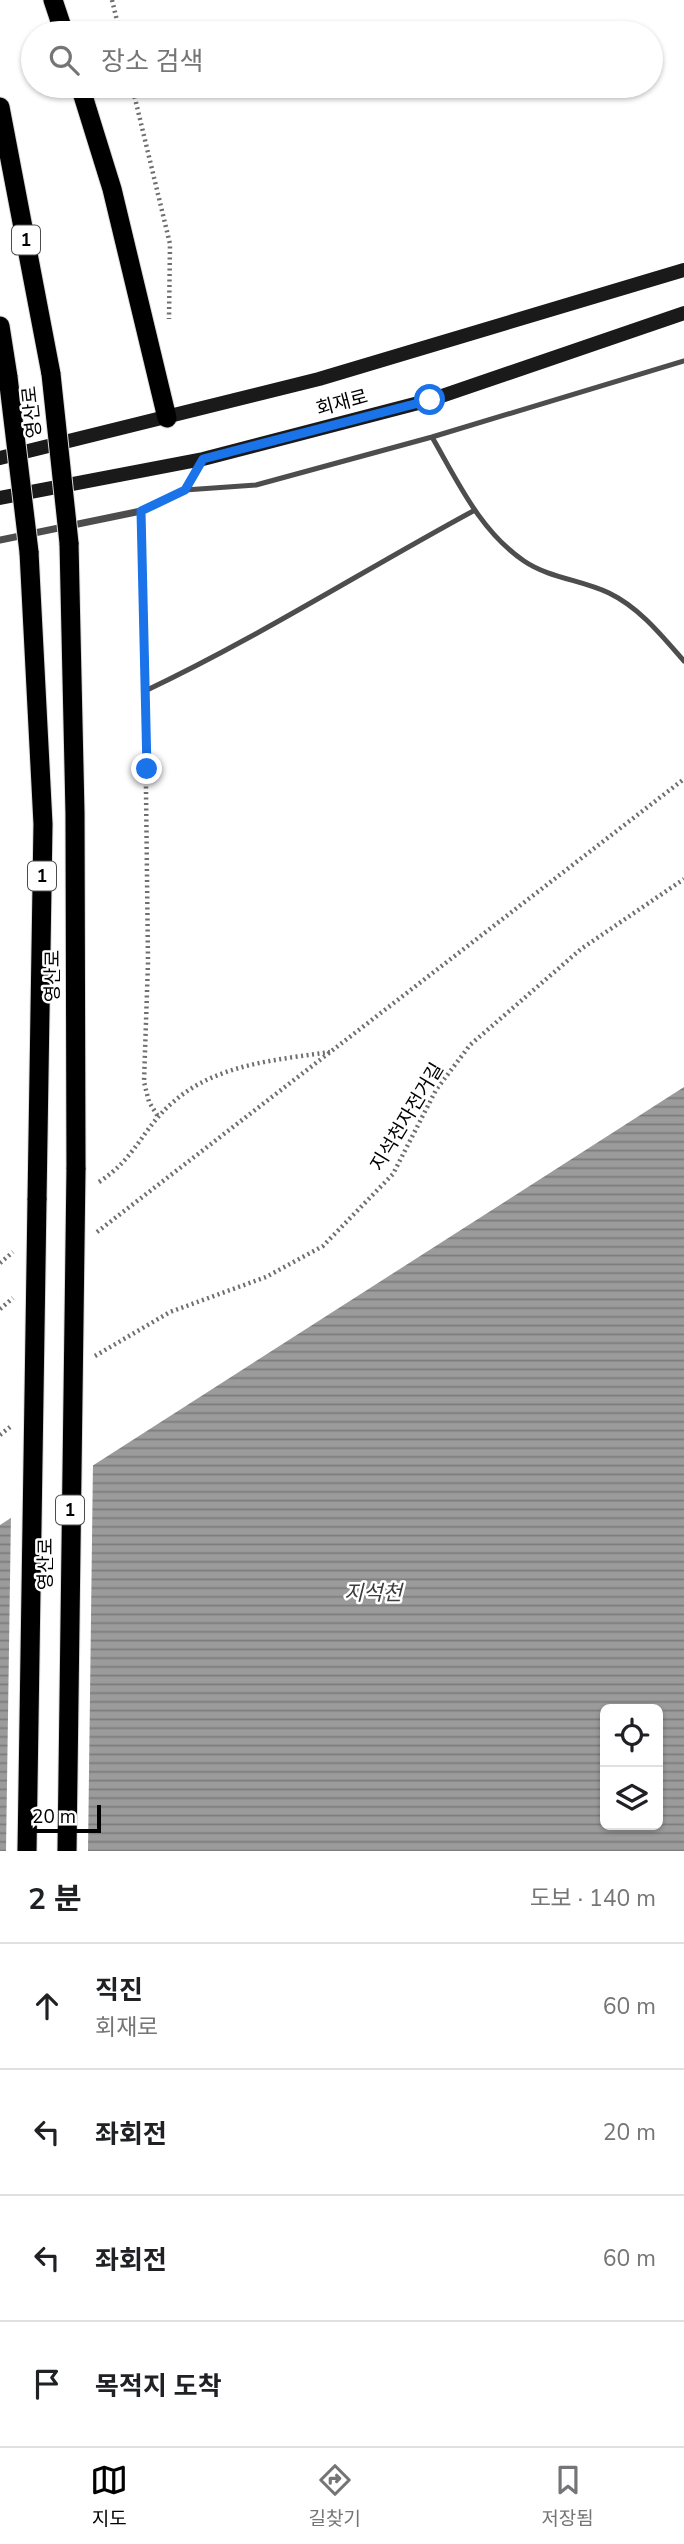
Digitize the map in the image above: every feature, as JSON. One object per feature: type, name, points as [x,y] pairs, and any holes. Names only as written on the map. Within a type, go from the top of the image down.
[{"type":"highway","points":[[53,0],[60,21]]},
{"type":"highway","points":[[84,98],[112,189],[167,418]]},
{"type":"highway","name":"영산로","points":[[0,107],[51,374],[69,543],[75,814],[76,1169],[67,1851]]},
{"type":"highway","name":"영산로","points":[[0,326],[29,552],[43,824],[27,1851]]},
{"type":"main road","name":"회재로","points":[[0,458],[319,379],[684,271]]},
{"type":"main road","name":"회재로","points":[[0,498],[203,459],[430,400],[684,313]]},
{"type":"street","points":[[0,540],[141,511],[185,490]]},
{"type":"lane","points":[[185,490],[256,485],[432,437],[684,360]]},
{"type":"lane","points":[[432,437],[475,510],[524,561],[542,570],[607,592],[627,603],[684,661]]},
{"type":"lane","points":[[185,490],[203,459]]},
{"type":"lane","points":[[145,691],[285,620],[337,587],[475,510]]},
{"type":"path","points":[[111,0],[117,21]]},
{"type":"path","points":[[135,98],[170,244],[169,324]]},
{"type":"path","points":[[141,511],[149,962],[144,1073],[145,1092],[159,1118]]},
{"type":"path","points":[[92,1236],[684,779]]},
{"type":"path","name":"지석천자전거길","points":[[83,1365],[170,1312],[265,1277],[323,1246],[393,1174],[436,1090],[470,1045],[581,949],[684,879]]},
{"type":"path","points":[[89,1190],[116,1171],[138,1148],[172,1102],[213,1077],[250,1064],[331,1052]]},
{"type":"path","points":[[0,1263],[20,1247]]},
{"type":"path","points":[[0,1309],[20,1293]]},
{"type":"path","points":[[0,1435],[21,1418]]},
{"type":"water","name":"지석천","points":[[684,1087],[684,1851],[0,1851],[0,1525]]},
{"type":"pier","points":[[93,1461],[88,1851],[6,1851],[11,1514]]},
{"type":"route","points":[[147,769],[141,511],[185,490],[203,459],[430,400]]}]
